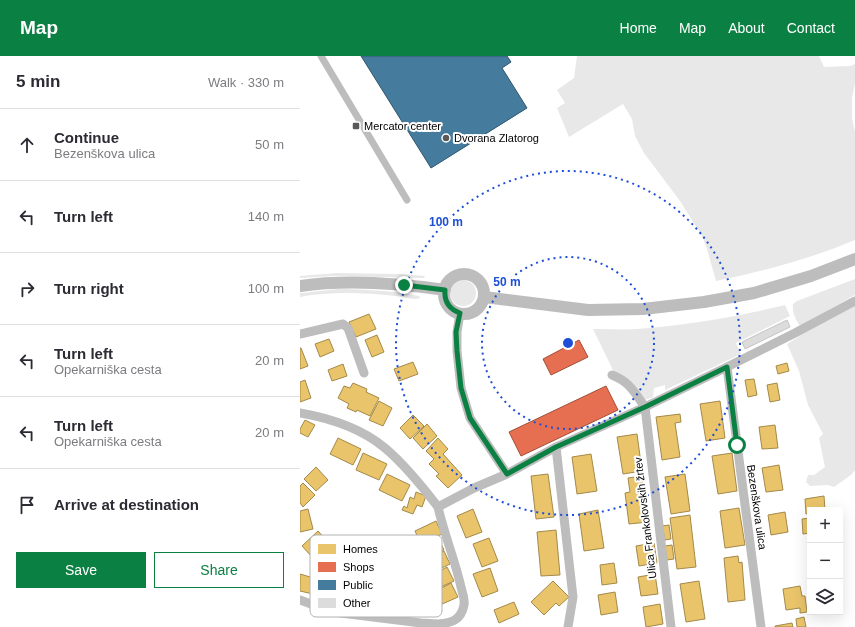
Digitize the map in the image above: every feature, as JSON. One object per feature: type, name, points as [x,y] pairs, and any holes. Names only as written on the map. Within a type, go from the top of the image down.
[{"type":"street","points":[[321,56],[407,200]]},
{"type":"street","points":[[484,297],[588,310],[643,309],[704,302],[754,293],[811,276],[855,259]]},
{"type":"street","points":[[466,274],[472,276],[481,284],[484,290],[484,297],[478,308],[466,314],[460,313],[449,307],[444,296],[450,280],[466,274]]},
{"type":"street","points":[[300,286],[343,282],[374,283],[445,290]]},
{"type":"street","points":[[438,507],[474,488],[507,474],[556,447],[645,407],[727,367],[855,301]]},
{"type":"street","points":[[460,313],[456,332],[461,388],[470,418],[507,474]]},
{"type":"street","points":[[300,334],[343,324],[348,328],[364,373]]},
{"type":"street","name":"Bezenškova ulica","points":[[727,367],[761,627]]},
{"type":"street","points":[[612,375],[624,380],[645,407]]},
{"type":"street","name":"Ulica Frankolovskih žrtev","points":[[645,407],[670,627]]},
{"type":"street","points":[[300,413],[355,429],[384,447],[423,487],[438,507],[457,569],[465,603],[457,619],[449,623],[438,624],[369,617]]},
{"type":"street","points":[[556,447],[573,597],[568,627]]},
{"type":"street","points":[[300,600],[310,604]]},
{"type":"shaded area","points":[[577,56],[819,56],[824,67],[850,66],[855,64],[852,118],[855,132],[855,240],[787,264],[716,281],[702,236],[680,201],[644,153],[635,136],[632,119],[623,104],[569,137],[557,108],[565,103],[557,90],[574,78]]},
{"type":"shaded area","points":[[337,273],[425,276],[424,278],[335,276],[300,278],[300,276]]},
{"type":"shaded area","points":[[855,279],[855,295],[800,326],[794,315],[793,304],[797,301]]},
{"type":"shaded area","points":[[463,280],[473,283],[476,293],[473,303],[463,306],[453,303],[450,293],[453,283]]},
{"type":"shaded area","points":[[338,289],[389,292],[419,296],[420,298],[415,299],[399,296],[348,293],[300,297],[300,293]]},
{"type":"shaded area","points":[[785,305],[790,316],[736,343],[741,354],[665,390],[665,385],[654,388],[653,397],[645,400],[614,372],[593,329],[631,329],[693,323],[730,317]]},
{"type":"shaded area","points":[[855,305],[855,470],[851,475],[834,487],[828,485],[810,486],[806,482],[808,475],[814,475],[825,467],[819,438],[823,434],[808,405],[799,371],[787,344],[817,325]]},
{"type":"building: Homes","points":[[369,314],[376,329],[356,337],[349,322]]},
{"type":"building: Homes","points":[[377,335],[384,352],[372,357],[365,340]]},
{"type":"building: Homes","points":[[329,339],[334,351],[320,357],[315,344]]},
{"type":"building: Homes","points":[[300,348],[308,366],[300,369]]},
{"type":"building: Homes","points":[[413,362],[418,374],[399,381],[394,369]]},
{"type":"building: Homes","points":[[787,363],[789,371],[778,374],[776,366]]},
{"type":"building: Homes","points":[[343,364],[347,376],[332,381],[328,370]]},
{"type":"building: Homes","points":[[754,379],[757,395],[748,397],[745,380]]},
{"type":"building: Homes","points":[[305,380],[311,398],[300,402],[300,382]]},
{"type":"building: Homes","points":[[353,383],[367,389],[366,392],[379,398],[370,416],[357,410],[356,412],[347,408],[349,404],[338,398],[344,386],[350,388]]},
{"type":"building: Homes","points":[[777,383],[780,400],[770,402],[767,385]]},
{"type":"building: Homes","points":[[379,401],[392,408],[383,426],[369,420]]},
{"type":"building: Homes","points":[[720,401],[725,438],[706,441],[700,404]]},
{"type":"building: Homes","points":[[680,414],[681,422],[675,423],[680,457],[662,460],[656,417]]},
{"type":"building: Homes","points":[[413,415],[424,426],[410,439],[400,428]]},
{"type":"building: Homes","points":[[305,420],[315,425],[308,437],[300,433],[300,429]]},
{"type":"building: Homes","points":[[427,424],[437,436],[423,449],[413,438]]},
{"type":"building: Homes","points":[[775,425],[778,448],[762,449],[759,427]]},
{"type":"building: Homes","points":[[637,434],[642,471],[623,474],[617,437]]},
{"type":"building: Homes","points":[[338,438],[361,449],[353,465],[330,454]]},
{"type":"building: Homes","points":[[438,438],[448,449],[443,454],[462,475],[448,488],[436,476],[439,474],[429,464],[434,459],[426,451]]},
{"type":"building: Homes","points":[[363,453],[387,464],[379,480],[356,470]]},
{"type":"building: Homes","points":[[732,453],[737,491],[718,494],[712,456]]},
{"type":"building: Homes","points":[[591,454],[597,491],[577,494],[572,457]]},
{"type":"building: Homes","points":[[779,465],[783,490],[766,492],[762,468]]},
{"type":"building: Homes","points":[[316,467],[328,480],[316,491],[304,479]]},
{"type":"building: Homes","points":[[387,474],[410,485],[402,501],[379,490]]},
{"type":"building: Homes","points":[[548,474],[554,517],[536,519],[531,476]]},
{"type":"building: Homes","points":[[685,474],[690,511],[671,514],[665,477]]},
{"type":"building: Homes","points":[[642,476],[648,522],[629,524],[625,493],[630,492],[628,478]]},
{"type":"building: Homes","points":[[303,483],[315,495],[303,507],[300,503],[300,486]]},
{"type":"building: Homes","points":[[416,492],[426,496],[422,507],[417,505],[413,514],[402,510],[404,506],[407,508],[410,497],[414,499]]},
{"type":"building: Homes","points":[[824,496],[825,507],[807,507],[806,514],[805,499]]},
{"type":"building: Homes","points":[[739,508],[745,545],[725,548],[720,511]]},
{"type":"building: Homes","points":[[308,509],[313,529],[300,532],[300,511]]},
{"type":"building: Homes","points":[[473,509],[482,532],[466,538],[457,516]]},
{"type":"building: Homes","points":[[598,510],[604,548],[584,551],[579,514]]},
{"type":"building: Homes","points":[[785,512],[788,532],[771,535],[768,515]]},
{"type":"building: Homes","points":[[690,515],[696,567],[677,569],[670,518]]},
{"type":"building: Homes","points":[[807,518],[807,533],[803,534],[802,519]]},
{"type":"building: Homes","points":[[436,521],[442,534],[417,535],[415,531]]},
{"type":"building: Homes","points":[[669,525],[671,539],[665,540],[662,526]]},
{"type":"building: Homes","points":[[556,530],[560,575],[541,576],[537,532]]},
{"type":"building: Homes","points":[[318,531],[322,535],[314,535]]},
{"type":"building: Homes","points":[[310,538],[310,555],[302,546]]},
{"type":"building: Homes","points":[[489,538],[498,561],[482,567],[473,544]]},
{"type":"building: Homes","points":[[654,543],[657,563],[639,566],[636,546]]},
{"type":"building: Homes","points":[[672,545],[674,559],[667,560],[665,546]]},
{"type":"building: Homes","points":[[444,551],[450,564],[442,568],[442,552]]},
{"type":"building: Homes","points":[[738,556],[739,563],[742,562],[745,600],[728,602],[724,558]]},
{"type":"building: Homes","points":[[614,563],[617,583],[602,585],[600,565]]},
{"type":"building: Homes","points":[[447,567],[454,581],[442,586],[442,570]]},
{"type":"building: Homes","points":[[490,568],[498,591],[482,597],[473,574]]},
{"type":"building: Homes","points":[[300,574],[310,577],[310,593],[300,591]]},
{"type":"building: Homes","points":[[655,574],[658,594],[641,596],[638,577]]},
{"type":"building: Homes","points":[[553,581],[569,597],[559,606],[556,603],[544,615],[531,602]]},
{"type":"building: Homes","points":[[699,581],[705,619],[686,622],[680,584]]},
{"type":"building: Homes","points":[[451,583],[458,597],[442,604],[442,588]]},
{"type":"building: Homes","points":[[800,586],[802,596],[805,596],[807,612],[800,613],[800,608],[786,610],[783,589]]},
{"type":"building: Homes","points":[[615,592],[618,612],[601,615],[598,595]]},
{"type":"building: Homes","points":[[514,602],[519,614],[499,623],[494,610]]},
{"type":"building: Homes","points":[[660,604],[663,624],[646,627],[643,607]]},
{"type":"building: Homes","points":[[804,617],[806,627],[797,627],[796,619]]},
{"type":"building: Homes","points":[[792,623],[793,627],[775,627],[775,626]]},
{"type":"building: Shops","points":[[579,340],[588,357],[551,375],[543,359]]},
{"type":"building: Shops","points":[[606,386],[618,410],[521,456],[509,432]]},
{"type":"building: Public","name":"Dvorana Zlatorog","points":[[361,56],[507,56],[511,62],[502,68],[527,108],[431,168]]},
{"type":"building: Other","points":[[787,320],[790,327],[745,349],[742,342]]},
{"type":"place","name":"Mercator center","points":[[356,126]]},
{"type":"place","name":"Dvorana Zlatorog","points":[[446,138]]},
{"type":"route","points":[[404,285],[445,290],[444,296],[449,307],[460,313],[456,332],[461,388],[470,418],[507,474],[556,447],[645,407],[727,367],[737,445]]}]
